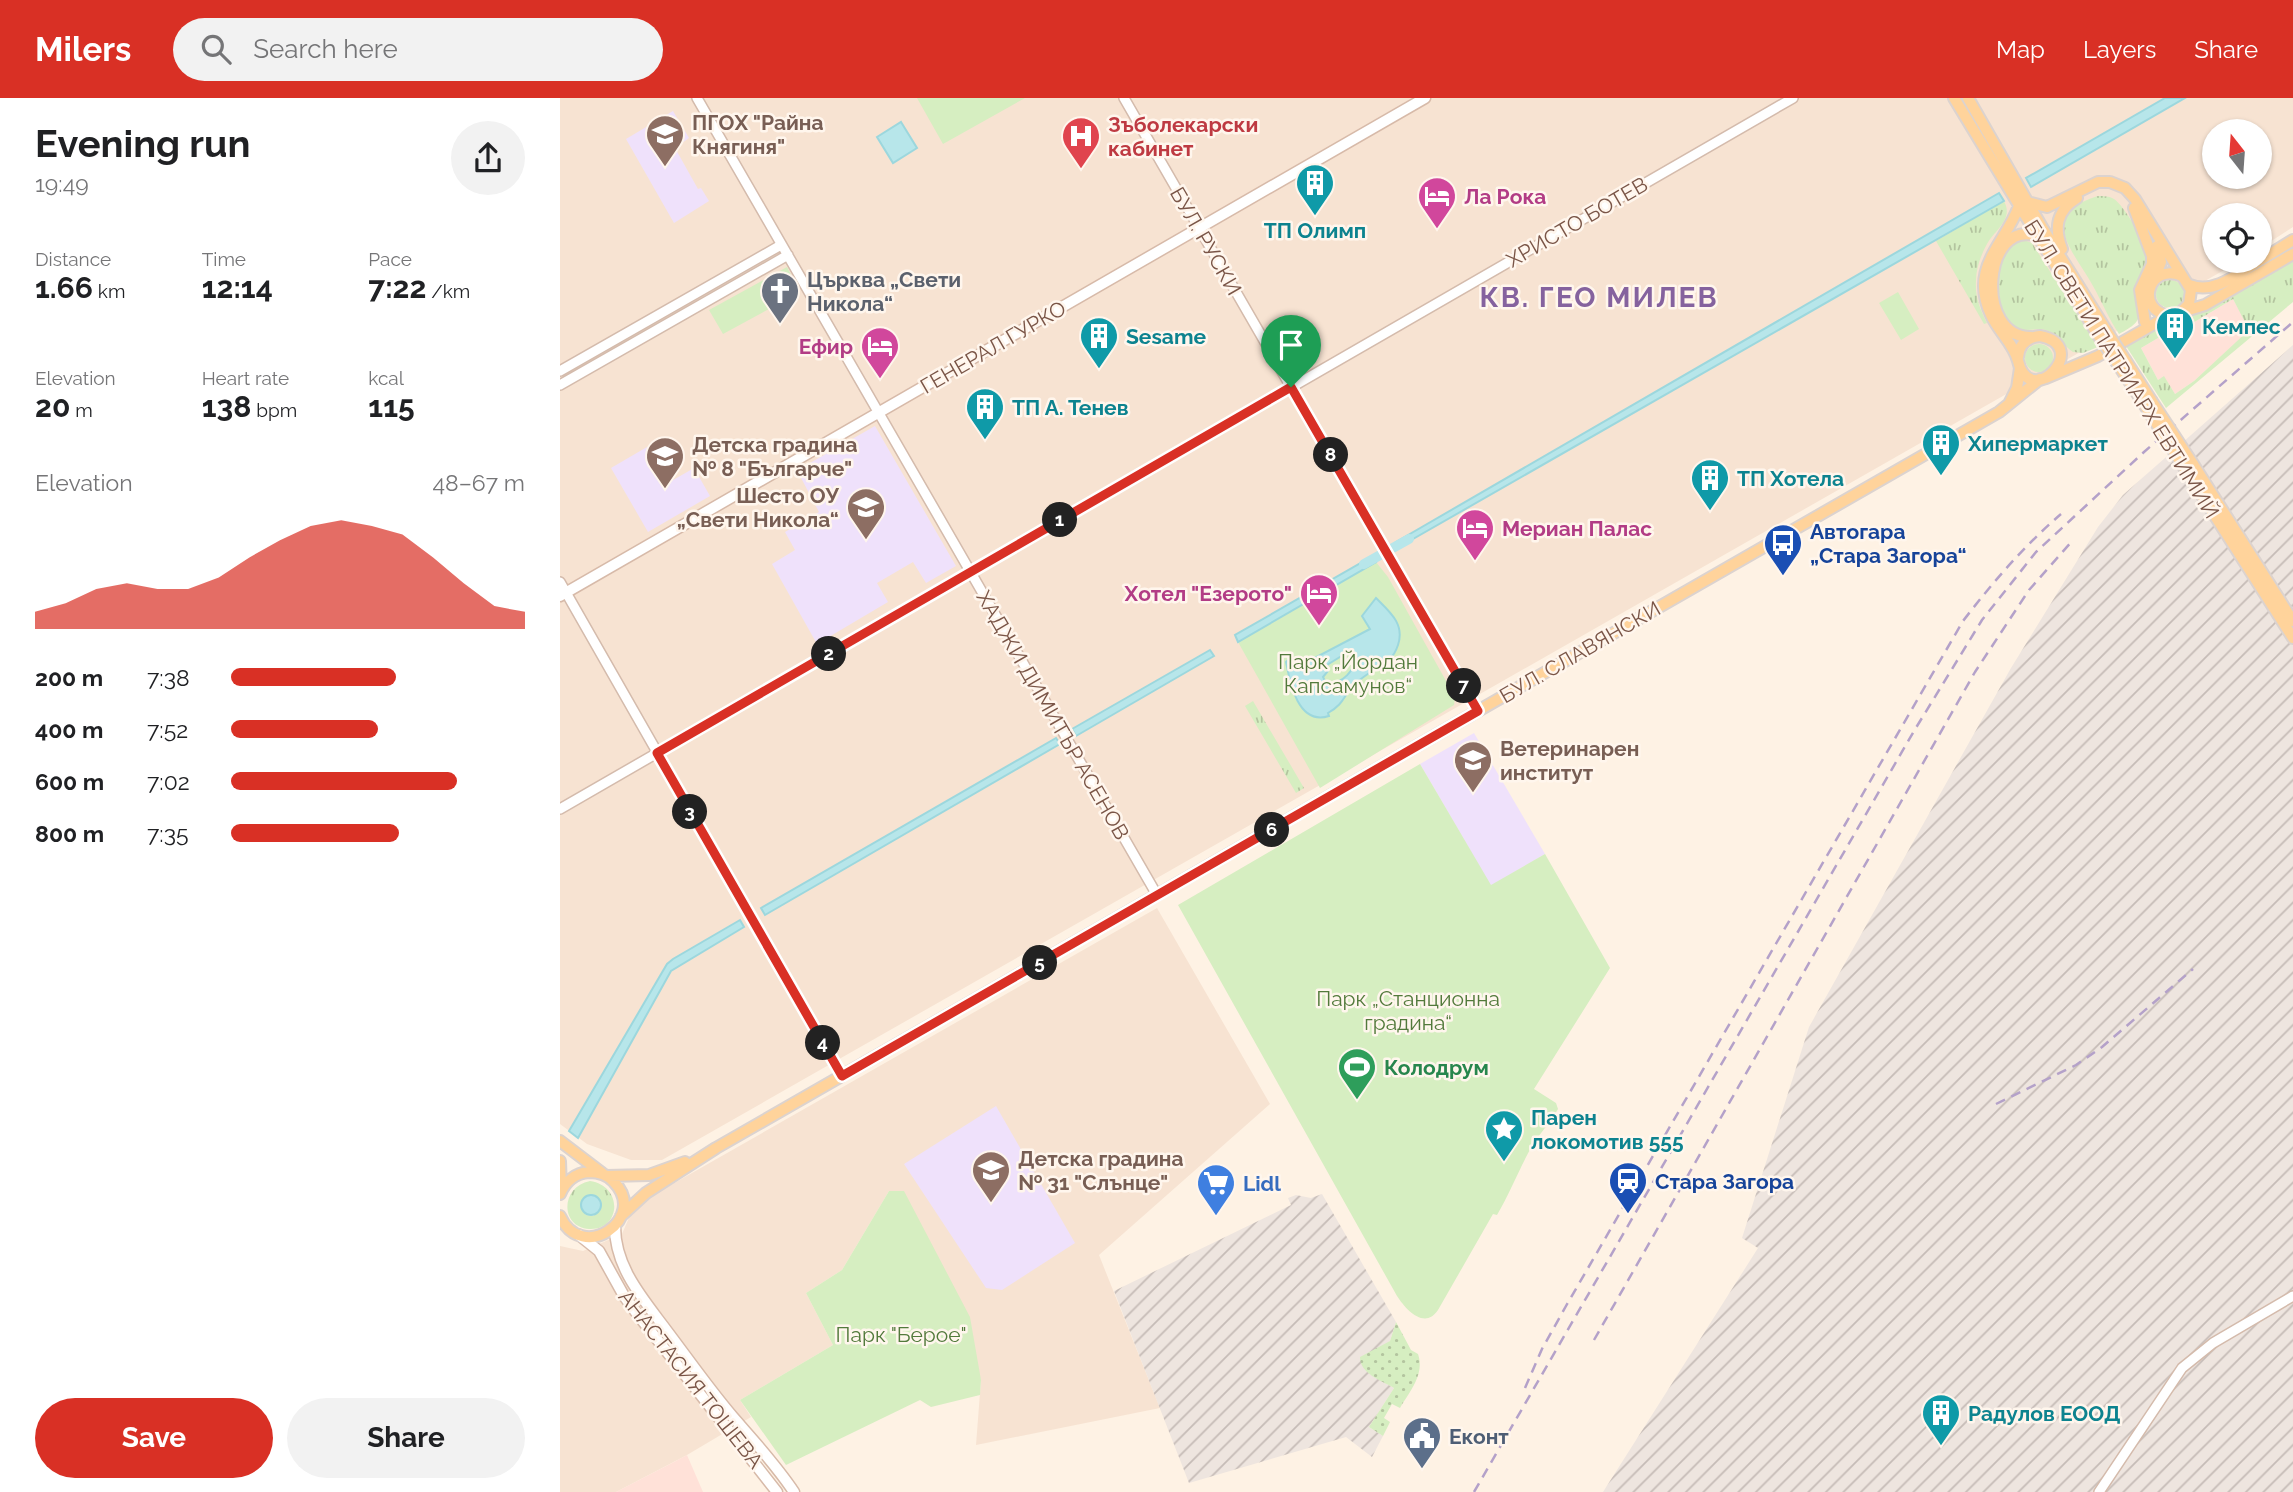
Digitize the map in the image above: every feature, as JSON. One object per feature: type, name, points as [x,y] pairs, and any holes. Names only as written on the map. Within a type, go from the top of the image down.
[{"type":"main road","name":"ГЕНЕРАЛ ГУРКО","points":[[563,595],[1425,98]]},
{"type":"main road","name":"БУЛ. СВЕТИ ПАТРИАРХ ЕВТИМИЙ","points":[[1954,98],[2072,275],[2102,332]]},
{"type":"main road","name":"БУЛ. СВЕТИ ПАТРИАРХ ЕВТИМИЙ","points":[[1968,98],[2013,187]]},
{"type":"main road","points":[[2037,236],[2023,233],[2012,238],[1997,260],[1992,284],[1996,307],[2006,327],[2020,336],[2051,340],[2060,353],[2058,368],[2043,379],[2028,377],[1992,317],[1984,282],[1991,254],[2010,226],[2022,201],[2047,207],[2091,184],[2104,181],[2120,186],[2135,199],[2186,281],[2191,299],[2176,314],[2157,311],[2149,299],[2161,256],[2134,208],[2124,196],[2102,189],[2089,191],[2066,207],[2059,217],[2056,230],[2072,275]]},
{"type":"main road","name":"БУЛ. СВЕТИ ПАТРИАРХ ЕВТИМИЙ","points":[[2022,201],[2037,236],[2148,402],[2291,630]]},
{"type":"main road","points":[[2134,208],[2152,256],[2152,264],[2140,290],[2145,322]]},
{"type":"main road","points":[[2272,253],[2293,240]]},
{"type":"main road","name":"БУЛ. СЛАВЯНСКИ","points":[[615,1227],[621,1216],[646,1193],[716,1148],[2006,407],[2043,379],[2090,359],[2176,314],[2209,303],[2293,254]]},
{"type":"main road","points":[[2153,281],[2167,273],[2201,289],[2213,287],[2238,273]]},
{"type":"main road","name":"БУЛ. СЛАВЯНСКИ","points":[[2136,333],[2145,322],[2149,299]]},
{"type":"main road","points":[[2006,407],[2017,388],[2022,344],[2034,337]]},
{"type":"main road","points":[[2060,353],[2074,359],[2090,359]]},
{"type":"main road","points":[[560,1141],[616,1184],[624,1204],[621,1216]]},
{"type":"main road","name":"БУЛ. СЛАВЯНСКИ","points":[[560,1194],[567,1182],[578,1175],[591,1172],[605,1176],[634,1177],[654,1174],[716,1148]]},
{"type":"main road","points":[[560,1161],[560,1194]]},
{"type":"main road","points":[[560,1216],[567,1228],[577,1234]]},
{"type":"main road","points":[[560,1233],[596,1237],[615,1227]]},
{"type":"main road","name":"АНАСТАСИЯ ТОШЕВА","points":[[615,1227],[618,1254],[639,1293],[717,1397],[794,1492]]},
{"type":"main road","name":"АНАСТАСИЯ ТОШЕВА","points":[[577,1234],[599,1251],[638,1315],[777,1492]]},
{"type":"street","name":"ХАДЖИ ДИМИТЪР АСЕНОВ","points":[[697,98],[1157,895]]},
{"type":"street","name":"БУЛ. РУСКИ","points":[[1124,98],[1478,711]]},
{"type":"street","name":"ХРИСТО БОТЕВ","points":[[560,809],[1793,98]]},
{"type":"street","points":[[560,371],[781,245]]},
{"type":"street","points":[[560,386],[788,255]]},
{"type":"street","points":[[560,582],[563,595],[842,1076]]},
{"type":"street","points":[[2099,1492],[2182,1368],[2213,1343],[2293,1296]]},
{"type":"shaded area","points":[[560,98],[2293,98],[2293,227],[2272,241],[2272,203],[2202,203],[2202,273],[2219,273],[662,1160],[631,1160],[587,1144],[560,1124]]},
{"type":"shaded area","name":"ПГОХ \"Райна Княгиня\"","points":[[673,111],[689,138],[675,148],[698,189],[701,188],[709,201],[674,223],[626,139]]},
{"type":"shaded area","points":[[2233,299],[2250,330],[2194,381],[2175,394],[2164,377],[2158,380],[2141,348],[2170,331],[2176,333]]},
{"type":"shaded area","points":[[2293,345],[2293,1492],[1603,1492],[1758,1248],[1742,1238],[1809,1027],[2011,668],[2098,527],[2123,495]]},
{"type":"shaded area","name":"Шесто ОУ „Свети Никола“","points":[[875,426],[956,566],[926,583],[913,562],[877,583],[888,602],[817,644],[772,564],[795,550],[785,532],[819,512],[799,474],[811,467],[810,463]]},
{"type":"shaded area","name":"Детска градина № 8 \"Българче\"","points":[[647,447],[668,483],[694,468],[710,496],[648,532],[611,468]]},
{"type":"shaded area","name":"Ветеринарен институт","points":[[1474,733],[1545,854],[1491,886],[1420,764]]},
{"type":"shaded area","points":[[1157,908],[1270,1104],[1099,1255],[1160,1408],[976,1445],[981,1380],[889,1191],[842,1270],[806,1293],[833,1345],[740,1400],[751,1417],[687,1455],[616,1492],[560,1492],[560,1246],[583,1251],[622,1234],[631,1213],[655,1194]]},
{"type":"shaded area","name":"Детска градина № 31 \"Слънце\"","points":[[996,1106],[1075,1243],[1002,1290],[986,1288],[904,1164]]},
{"type":"shaded area","points":[[1322,1194],[1396,1322],[1390,1341],[1370,1374],[1394,1388],[1369,1427],[1383,1436],[1372,1457],[1346,1437],[1189,1483],[1114,1291],[1291,1205],[1288,1198],[1296,1195],[1311,1198]]},
{"type":"shaded area","points":[[687,1455],[703,1492],[616,1492],[674,1462]]},
{"type":"green space","points":[[917,98],[1025,98],[943,144]]},
{"type":"green space","points":[[2098,196],[2110,197],[2119,203],[2147,254],[2146,264],[2135,286],[2138,319],[2119,334],[2065,236],[2064,224],[2068,213],[2079,204]]},
{"type":"green space","points":[[2004,201],[2007,213],[2005,219],[1987,244],[1977,271],[1976,292],[1987,323],[1984,324],[1936,241]]},
{"type":"green space","points":[[2021,239],[2032,243],[2098,347],[2083,353],[2073,352],[2052,333],[2016,328],[2005,316],[1999,305],[1997,292],[1999,266],[2011,246]]},
{"type":"green space","points":[[2293,260],[2293,302],[2166,408],[2126,346],[2163,322],[2206,310]],"holes":[[[2233,299],[2249,330],[2194,381],[2175,394],[2164,376],[2158,380],[2141,348],[2170,331],[2176,333]]]},
{"type":"green space","points":[[787,267],[800,292],[723,334],[709,310]]},
{"type":"green space","points":[[2170,280],[2180,284],[2184,294],[2180,304],[2170,308],[2160,304],[2156,294],[2160,284]]},
{"type":"green space","points":[[1898,292],[1919,329],[1901,340],[1879,303]]},
{"type":"green space","points":[[2039,344],[2049,348],[2053,358],[2049,368],[2039,372],[2029,368],[2025,358],[2029,348]]},
{"type":"green space","name":"Парк „Йордан Капсамунов“","points":[[1376,562],[1388,577],[1455,697],[1454,705],[1320,788],[1238,642]]},
{"type":"green space","points":[[1253,701],[1304,788],[1296,793],[1245,706]]},
{"type":"green space","name":"Парк „Станционна градина“","points":[[1420,764],[1491,885],[1545,854],[1610,968],[1534,1089],[1556,1103],[1558,1109],[1532,1146],[1497,1215],[1493,1214],[1438,1310],[1427,1318],[1410,1312],[1397,1296],[1178,905]]},
{"type":"green space","points":[[590,1181],[601,1185],[609,1191],[613,1199],[612,1216],[600,1228],[579,1227],[569,1215],[569,1198],[580,1185]],"holes":[[[589,1195],[595,1196],[601,1206],[600,1211],[593,1216],[586,1215],[581,1208],[581,1201]]]},
{"type":"green space","name":"Парк \"Берое\"","points":[[889,1191],[904,1191],[970,1317],[981,1380],[980,1395],[931,1407],[920,1400],[786,1465],[740,1400],[833,1345],[806,1293],[842,1270]]},
{"type":"green space","points":[[1396,1322],[1411,1350],[1418,1354],[1420,1368],[1400,1408],[1392,1404],[1384,1418],[1390,1422],[1383,1436],[1369,1427],[1394,1388],[1367,1372],[1360,1357],[1390,1341]]},
{"type":"water","points":[[2165,98],[2185,98],[2031,187],[2026,178]]},
{"type":"water","points":[[901,122],[917,148],[893,163],[877,137]]},
{"type":"water","points":[[1999,193],[2004,201],[1399,547],[1396,542]]},
{"type":"water","points":[[1373,556],[1376,562],[1238,642],[1235,635]]},
{"type":"water","points":[[1376,598],[1391,613],[1398,625],[1400,638],[1395,653],[1357,682],[1338,706],[1328,713],[1329,716],[1310,715],[1297,701],[1286,662],[1290,658],[1309,661],[1370,629],[1362,616]],"holes":[[[1348,652],[1356,655],[1354,666],[1343,679],[1326,683],[1323,677],[1328,671],[1327,665]]]},
{"type":"water","points":[[1210,650],[1214,656],[1076,736],[1072,729]]},
{"type":"water","points":[[1056,738],[1060,744],[765,915],[761,908]]},
{"type":"water","points":[[740,920],[744,927],[671,971],[578,1138],[569,1131],[667,964]]},
{"type":"water","points":[[587,1195],[595,1195],[601,1205],[595,1215],[587,1215],[581,1209],[581,1201]]},
{"type":"waterway","points":[[1364,564],[1409,539]]},
{"type":"railway","points":[[1474,1492],[1914,731],[1982,620],[2036,552],[2144,452],[2293,322]]},
{"type":"railway","points":[[1525,1388],[1542,1349],[1566,1306],[1963,621],[2009,565],[2061,514]]},
{"type":"railway","points":[[1594,1340],[1975,672],[2029,590],[2073,540]]},
{"type":"railway","points":[[1996,1104],[2076,1065],[2102,1047],[2193,969]]},
{"type":"place","name":"ПГОХ \"Райна Княгиня\"","points":[[665,168]]},
{"type":"place","name":"Зъболекарски кабинет","points":[[1081,170]]},
{"type":"place","name":"ТП Олимп","points":[[1315,217]]},
{"type":"place","name":"Ла Рока","points":[[1437,230]]},
{"type":"place","name":"Църква „Свети Никола“","points":[[780,325]]},
{"type":"place","name":"Кемпес","points":[[2175,360]]},
{"type":"place","name":"Sesame","points":[[1099,370]]},
{"type":"place","name":"Ефир","points":[[880,380]]},
{"type":"place","name":"ТП А. Тенев","points":[[985,441]]},
{"type":"place","name":"Хипермаркет","points":[[1941,477]]},
{"type":"place","name":"Детска градина № 8 \"Българче\"","points":[[665,490]]},
{"type":"place","name":"ТП Хотела","points":[[1710,512]]},
{"type":"place","name":"Шесто ОУ „Свети Никола“","points":[[866,541]]},
{"type":"place","name":"Мериан Палас","points":[[1475,562]]},
{"type":"place","name":"Автогара „Стара Загора“","points":[[1783,577]]},
{"type":"place","name":"Хотел \"Езерото\"","points":[[1319,627]]},
{"type":"place","name":"Ветеринарен институт","points":[[1473,794]]},
{"type":"place","name":"Колодрум","points":[[1357,1101]]},
{"type":"place","name":"Парен локомотив 555","points":[[1504,1163]]},
{"type":"place","name":"Детска градина № 31 \"Слънце\"","points":[[991,1204]]},
{"type":"place","name":"Стара Загора","points":[[1628,1215]]},
{"type":"place","name":"Lidl","points":[[1216,1217]]},
{"type":"place","name":"Радулов ЕООД","points":[[1941,1447]]},
{"type":"place","name":"Еконт","points":[[1422,1470]]},
{"type":"district","name":"КВ. ГЕО МИЛЕВ","points":[[1599,297]]},
{"type":"route","points":[[1291,387],[1478,711],[842,1076],[657,753],[1291,387]]}]
